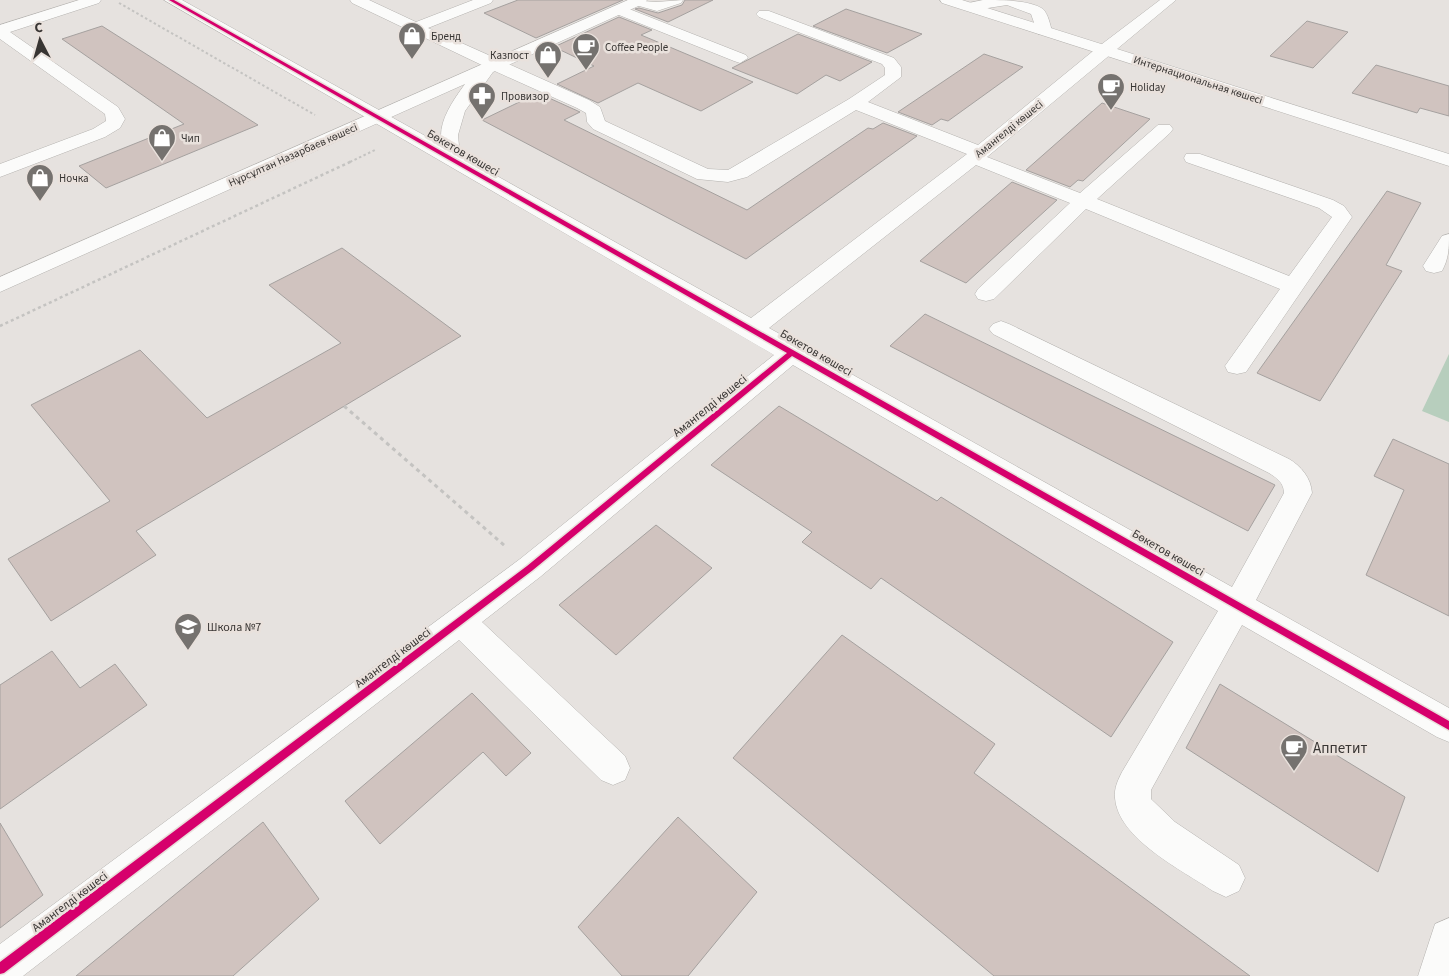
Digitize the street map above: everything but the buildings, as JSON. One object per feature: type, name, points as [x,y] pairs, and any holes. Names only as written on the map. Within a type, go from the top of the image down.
[{"type":"street","points":[[0,31],[94,0]]},
{"type":"street","name":"Бөкетов көшесі","points":[[171,0],[1449,726]]},
{"type":"street","points":[[357,0],[590,108],[599,125],[699,172],[714,177],[734,175],[751,168],[855,104],[893,77],[894,66],[878,55],[764,14]]},
{"type":"street","points":[[416,28],[486,0]]},
{"type":"street","points":[[639,1],[657,7],[676,0]]},
{"type":"street","name":"Интернациональная көшесі","points":[[947,0],[1449,160]]},
{"type":"street","name":"Амангелді көшесі","points":[[752,329],[977,155],[1104,50],[1169,0]]},
{"type":"street","name":"Нұрсұлтан Назарбаев көшесі","points":[[0,285],[639,1]]},
{"type":"street","points":[[619,10],[740,58]]},
{"type":"street","points":[[0,31],[112,111],[116,119],[114,124],[99,133],[0,171]]},
{"type":"street","points":[[490,181],[454,154],[449,135],[458,106],[465,93],[474,82],[494,65]]},
{"type":"street","points":[[855,104],[1083,201],[1293,286]]},
{"type":"street","points":[[986,294],[1083,201],[1164,129]]},
{"type":"street","points":[[1193,158],[1326,204],[1341,215],[1342,220],[1237,366]]},
{"type":"street","points":[[1434,266],[1449,240]]},
{"type":"street","points":[[1001,329],[1289,472],[1298,487],[1298,493],[1237,606],[1134,784],[1132,795],[1136,808],[1147,823],[1226,878]]},
{"type":"street","name":"Амангелді көшесі","points":[[0,970],[530,568],[792,353]]},
{"type":"street","points":[[460,621],[613,768]]},
{"type":"street","points":[[1438,976],[1449,938]]},
{"type":"path","points":[[114,0],[316,116]]},
{"type":"path","points":[[0,326],[408,135]]},
{"type":"path","points":[[344,406],[530,568]]},
{"type":"green space","points":[[1449,354],[1449,422],[1422,411]]},
{"type":"cycle path","points":[[171,0],[1449,726]]},
{"type":"cycle path","points":[[0,969],[530,568],[792,353]]},
{"type":"place","name":"Бренд","points":[[412,60]]},
{"type":"place","name":"Coffee People","points":[[586,71]]},
{"type":"place","name":"Казпост","points":[[548,79]]},
{"type":"place","name":"Holiday","points":[[1111,111]]},
{"type":"place","name":"Провизор","points":[[482,120]]},
{"type":"place","name":"Чип","points":[[162,162]]},
{"type":"place","name":"Ночка","points":[[40,202]]},
{"type":"place","name":"Школа №7","points":[[188,651]]},
{"type":"place","name":"Аппетит","points":[[1294,772]]}]
